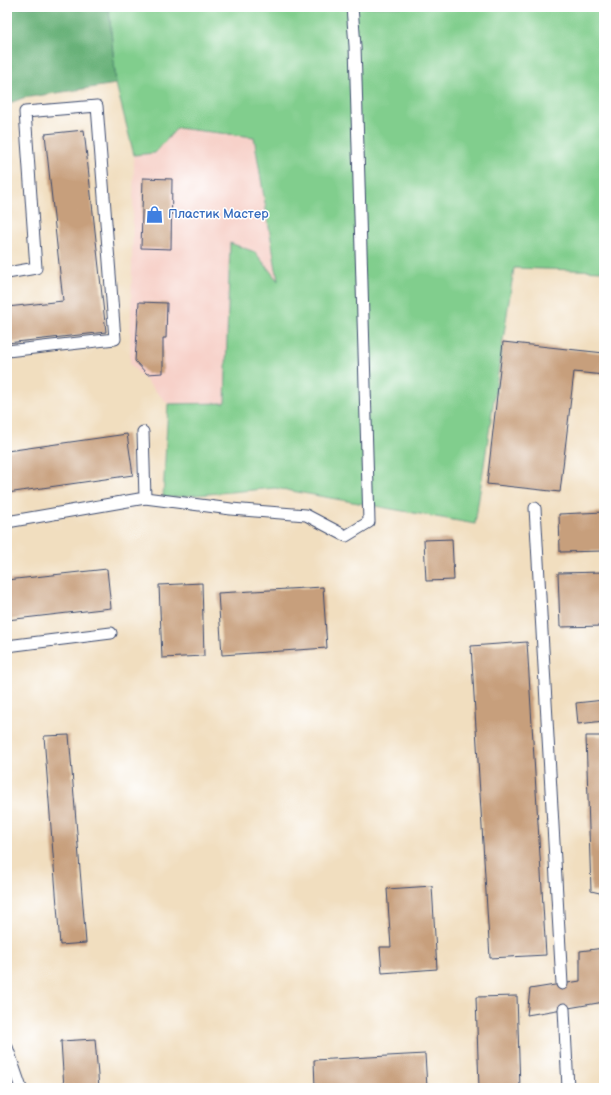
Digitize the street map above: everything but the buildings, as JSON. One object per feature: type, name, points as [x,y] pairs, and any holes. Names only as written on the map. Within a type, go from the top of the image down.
[{"type":"lane","points":[[7,522],[145,498],[231,509],[306,515],[346,536],[369,522],[355,46],[352,7]]},
{"type":"lane","points":[[7,272],[36,268],[25,112],[97,106],[114,338],[7,351]]},
{"type":"lane","points":[[143,432],[145,498]]},
{"type":"lane","points":[[535,508],[562,984]]},
{"type":"lane","points":[[7,646],[111,633]]},
{"type":"lane","points":[[564,1009],[568,1088]]},
{"type":"lane","points":[[7,1047],[21,1088]]},
{"type":"shaded area","points":[[177,128],[254,137],[278,282],[255,252],[230,244],[225,403],[168,404],[130,364],[134,155],[155,153]]},
{"type":"green space","points":[[7,7],[64,7],[109,10],[116,84],[23,98],[7,104]]},
{"type":"green space","points":[[64,7],[604,7],[604,271],[514,268],[475,524],[275,488],[163,498],[168,404],[225,403],[230,243],[255,252],[278,281],[254,137],[177,128],[155,153],[134,155],[116,84],[109,11]]},
{"type":"place","name":"Пластик Мастер","points":[[155,214]]}]
